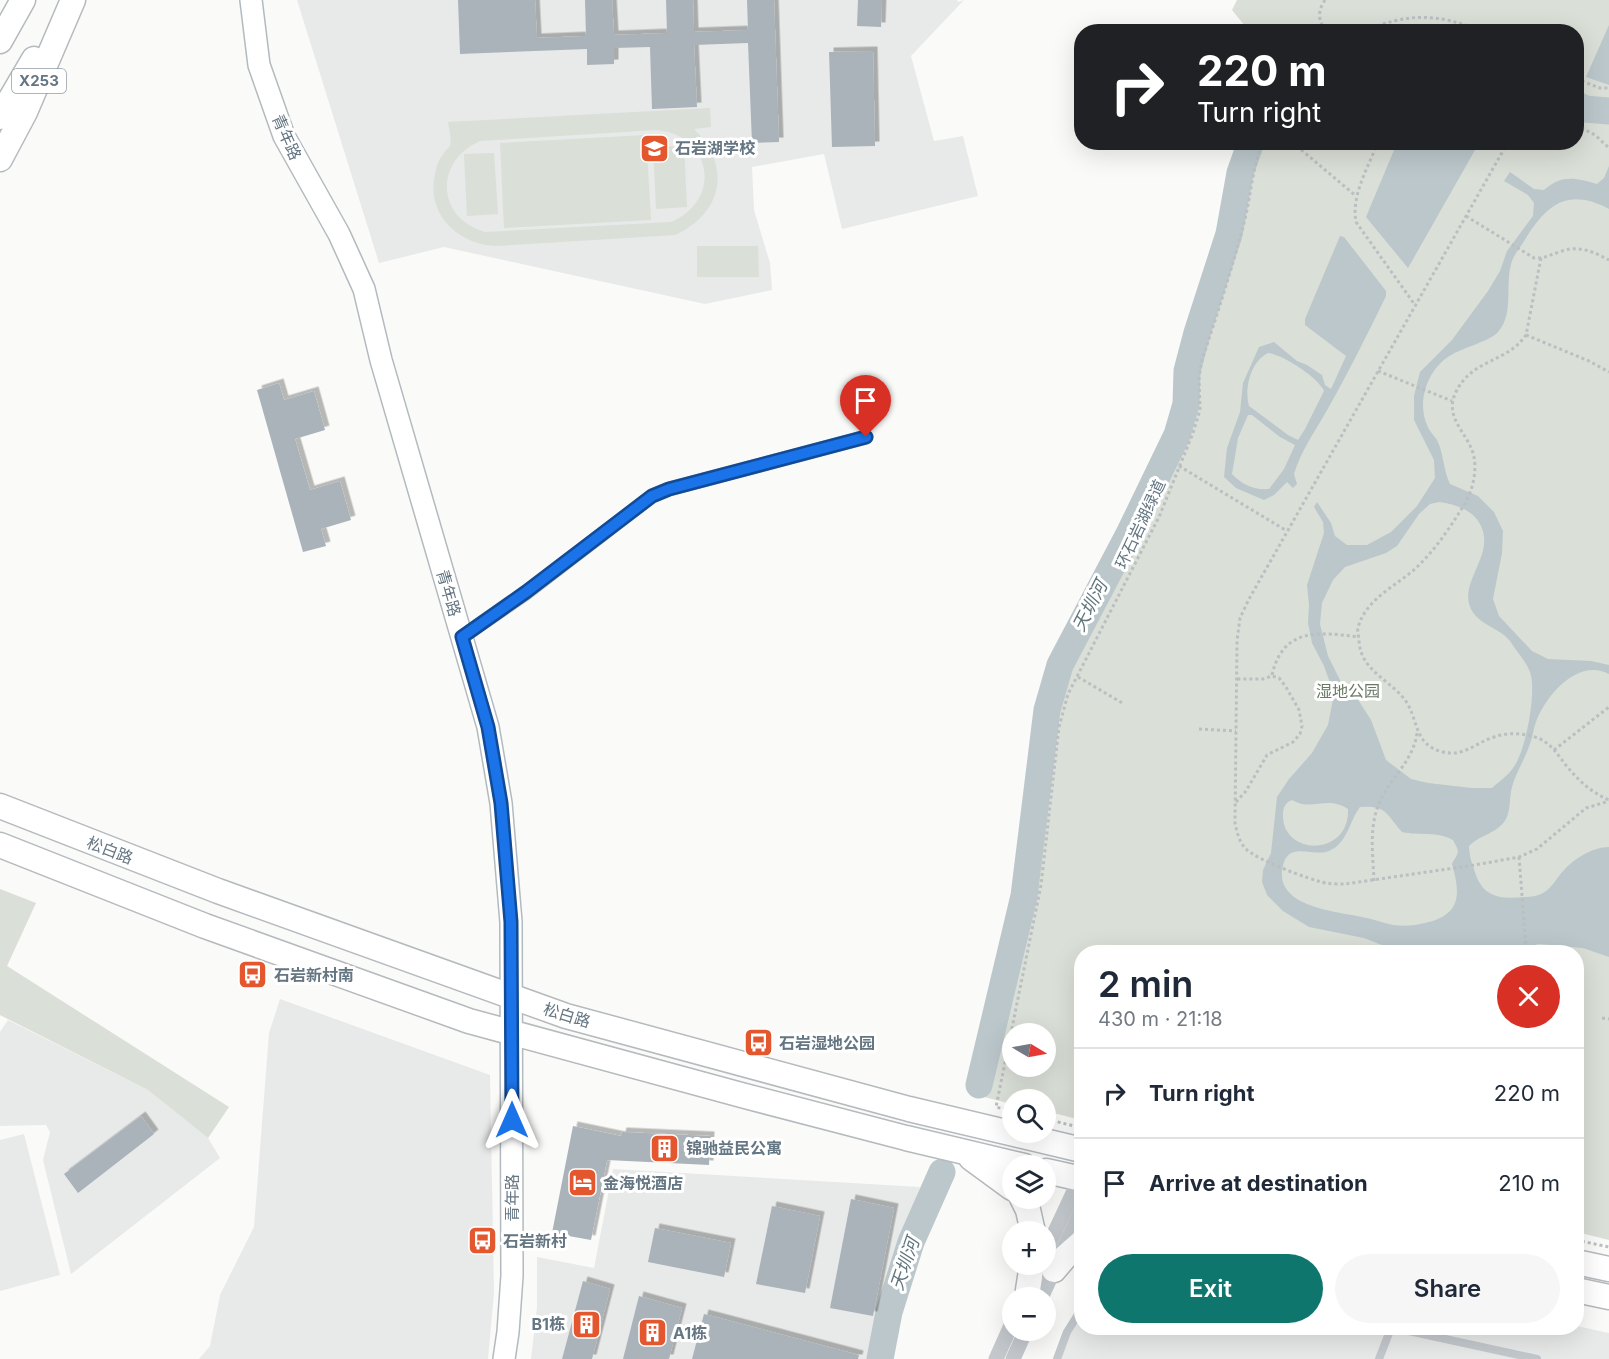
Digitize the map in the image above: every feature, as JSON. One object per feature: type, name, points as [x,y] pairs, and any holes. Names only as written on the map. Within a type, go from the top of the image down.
[{"type":"main road","points":[[0,20],[14,0]]},
{"type":"main road","points":[[0,41],[23,0]]},
{"type":"main road","name":"X253","points":[[0,117],[71,0]]},
{"type":"main road","name":"X253","points":[[0,159],[24,112],[71,0]]},
{"type":"main road","name":"松白路","points":[[4,807],[218,891],[566,1016],[909,1109],[1074,1148]]},
{"type":"main road","name":"松白路","points":[[0,844],[90,882],[469,1021],[1002,1161]]},
{"type":"main road","points":[[950,1148],[977,1162],[1002,1181]]},
{"type":"main road","points":[[1056,1173],[1074,1176]]},
{"type":"main road","points":[[1056,1259],[1065,1257],[1074,1249]]},
{"type":"main road","points":[[1584,1264],[1609,1269]]},
{"type":"main road","points":[[1584,1292],[1609,1297]]},
{"type":"street","name":"青年路","points":[[251,0],[260,65],[284,136],[339,234],[364,289],[381,360],[488,727],[501,803],[511,922],[512,1276],[504,1359]]},
{"type":"street","points":[[462,637],[534,587],[652,496],[669,489],[866,437]]},
{"type":"street","points":[[1056,1232],[1074,1191]]},
{"type":"street","points":[[1056,1244],[1074,1220]]},
{"type":"street","points":[[996,1359],[1004,1341]]},
{"type":"street","points":[[1013,1359],[1021,1341]]},
{"type":"lane","points":[[1057,1359],[1067,1332],[1074,1321]]},
{"type":"lane","points":[[1378,1359],[1390,1335]]},
{"type":"lane","points":[[1426,1335],[1538,1359]]},
{"type":"path","points":[[1322,24],[1319,17],[1320,7],[1325,0]]},
{"type":"path","points":[[1385,24],[1403,18],[1428,17],[1447,19],[1462,24]]},
{"type":"path","points":[[1584,82],[1600,88],[1609,88]]},
{"type":"path","points":[[1584,129],[1595,135],[1609,148]]},
{"type":"path","name":"环石岩湖绿道","points":[[1002,1108],[996,1107],[1041,885],[1059,727],[1068,694],[1159,517],[1200,410],[1199,377],[1202,360],[1238,246],[1254,168],[1260,150]]},
{"type":"path","points":[[1301,150],[1356,196]]},
{"type":"path","points":[[1375,150],[1356,196],[1354,211],[1356,222],[1415,305]]},
{"type":"path","points":[[1503,150],[1240,618],[1237,641],[1235,823],[1239,839],[1247,850],[1258,858],[1326,883],[1345,884],[1475,865],[1519,856],[1537,849],[1586,808],[1609,801]]},
{"type":"path","points":[[1466,216],[1534,258],[1541,258],[1566,249],[1579,249],[1593,251],[1609,260]]},
{"type":"path","points":[[1541,258],[1526,335],[1520,344],[1506,354],[1479,366],[1464,378],[1452,401],[1455,423],[1474,456],[1472,487],[1459,514],[1430,554],[1378,597],[1366,610],[1358,628],[1359,650],[1368,666],[1405,700],[1417,733],[1428,745],[1441,752],[1458,754],[1493,737],[1513,733],[1541,739],[1554,750],[1579,781],[1609,801]]},
{"type":"path","points":[[1526,335],[1589,361],[1609,372]]},
{"type":"path","points":[[1378,371],[1452,401]]},
{"type":"path","points":[[1179,466],[1287,531]]},
{"type":"path","points":[[1272,676],[1282,649],[1299,637],[1313,633],[1359,636]]},
{"type":"path","points":[[1235,804],[1246,791],[1267,754],[1293,742],[1302,726],[1299,710],[1280,678],[1272,676],[1263,679],[1237,679]]},
{"type":"path","points":[[1078,677],[1124,704]]},
{"type":"path","points":[[1554,750],[1609,707]]},
{"type":"path","points":[[1198,729],[1236,731]]},
{"type":"path","points":[[1374,881],[1372,840],[1374,824],[1381,800],[1410,759],[1416,744],[1417,733]]},
{"type":"path","points":[[1519,856],[1526,945]]},
{"type":"path","points":[[1602,1018],[1609,1019]]},
{"type":"path","points":[[1056,1122],[1074,1126]]},
{"type":"path","points":[[1584,1242],[1609,1247]]},
{"type":"shaded area","name":"石岩湖学校","points":[[297,0],[957,0],[958,2],[964,0],[911,56],[934,141],[963,136],[978,196],[842,229],[824,154],[752,167],[754,210],[770,263],[772,290],[705,304],[444,247],[379,263]]},
{"type":"shaded area","points":[[1609,25],[1609,85],[1586,77]]},
{"type":"shaded area","points":[[1394,150],[1475,150],[1408,268],[1366,217]]},
{"type":"shaded area","points":[[1609,166],[1609,209],[1595,203],[1571,200],[1561,202],[1543,216],[1512,261],[1508,307],[1498,332],[1445,359],[1431,375],[1423,405],[1427,425],[1439,445],[1450,484],[1478,496],[1494,512],[1503,531],[1502,553],[1493,599],[1499,616],[1532,651],[1548,659],[1591,661],[1609,665],[1609,674],[1597,670],[1575,675],[1555,691],[1547,701],[1536,722],[1528,750],[1514,781],[1506,819],[1494,831],[1469,846],[1477,878],[1486,891],[1499,897],[1515,898],[1541,894],[1549,889],[1573,861],[1591,851],[1609,847],[1609,957],[1584,948],[1584,945],[1382,945],[1364,938],[1309,927],[1283,911],[1267,895],[1262,882],[1263,870],[1271,853],[1277,797],[1289,779],[1312,753],[1328,725],[1334,694],[1324,666],[1312,643],[1308,623],[1307,585],[1324,533],[1323,522],[1314,507],[1317,502],[1331,523],[1335,536],[1347,545],[1367,545],[1391,532],[1417,506],[1435,478],[1434,460],[1414,420],[1414,396],[1420,372],[1452,340],[1488,291],[1500,271],[1507,251],[1533,216],[1534,203],[1528,195],[1504,181],[1510,172],[1534,189],[1544,190],[1563,179],[1576,179],[1597,184],[1604,178]],"holes":[[[1439,502],[1451,504],[1474,516],[1481,526],[1484,537],[1484,548],[1469,589],[1468,599],[1471,609],[1479,619],[1510,641],[1528,668],[1532,681],[1529,719],[1519,757],[1505,777],[1492,788],[1472,788],[1411,779],[1386,760],[1371,720],[1357,698],[1343,686],[1328,656],[1320,624],[1322,603],[1333,580],[1345,567],[1386,553],[1397,546],[1419,514],[1430,504]],[[1292,800],[1307,804],[1340,805],[1348,809],[1346,825],[1338,836],[1328,843],[1315,846],[1303,844],[1293,838],[1285,828],[1283,811],[1285,805]],[[1360,807],[1381,809],[1402,832],[1435,835],[1453,840],[1458,851],[1452,864],[1457,892],[1456,900],[1448,913],[1425,923],[1407,926],[1393,925],[1322,909],[1295,898],[1286,889],[1282,877],[1287,856],[1298,851],[1323,852],[1335,847],[1344,837]]]},
{"type":"shaded area","points":[[1340,236],[1344,237],[1386,291],[1386,296],[1342,384],[1300,458],[1294,474],[1297,484],[1293,488],[1287,482],[1274,495],[1264,500],[1236,488],[1224,477],[1227,448],[1240,412],[1243,383],[1259,347],[1274,342],[1297,361],[1322,375],[1325,385],[1331,389],[1346,356],[1305,325],[1305,319]],"holes":[[[1268,353],[1299,368],[1315,380],[1324,391],[1298,440],[1249,406],[1247,391],[1250,376],[1257,362]],[[1248,415],[1252,415],[1280,437],[1295,445],[1284,469],[1269,489],[1249,486],[1232,474],[1238,438]]]},
{"type":"shaded area","points":[[280,999],[490,1075],[494,1293],[488,1359],[199,1359],[210,1346],[220,1295],[254,1227],[269,1033]]},
{"type":"shaded area","points":[[8,1020],[148,1090],[208,1138],[220,1158],[71,1274],[43,1160],[50,1132],[46,1125],[0,1126],[0,1032]]},
{"type":"shaded area","points":[[24,1134],[60,1275],[0,1291],[0,1140]]},
{"type":"shaded area","points":[[613,1169],[920,1187],[878,1324],[870,1359],[531,1359],[537,1307],[537,1257],[594,1268]]},
{"type":"shaded area","points":[[1074,1313],[1074,1335],[1584,1335],[1584,1328],[1609,1333],[1609,1359],[1053,1359]]},
{"type":"green space","name":"湿地公园","points":[[1237,0],[1609,0],[1609,1240],[1584,1234],[1584,945],[1074,945],[1074,1118],[1056,1114],[1056,1089],[1002,1089],[1002,1102],[984,1097],[1030,896],[1053,709],[1065,664],[1137,533],[1186,428],[1193,397],[1193,366],[1204,321],[1234,233],[1242,201],[1245,174],[1254,150],[1584,150],[1584,24],[1243,24],[1232,10]]},
{"type":"green space","points":[[710,108],[711,127],[694,129],[706,143],[714,158],[717,188],[704,215],[675,235],[496,246],[482,244],[469,240],[448,225],[435,202],[433,189],[436,169],[451,143],[448,122]],"holes":[[[656,130],[675,134],[689,143],[699,155],[704,169],[704,184],[698,199],[688,212],[671,222],[485,232],[469,225],[457,215],[450,202],[447,189],[448,175],[454,162],[465,150],[480,141]]]},
{"type":"green space","points":[[646,135],[651,220],[504,228],[500,143]]},
{"type":"green space","points":[[684,146],[687,207],[656,209],[653,147]]},
{"type":"green space","points":[[494,153],[498,214],[467,216],[464,154]]},
{"type":"green space","points":[[697,246],[758,246],[759,277],[697,277]]},
{"type":"green space","points":[[0,889],[36,903],[7,966],[229,1107],[208,1138],[148,1090],[0,1015]]},
{"type":"building","points":[[458,0],[535,0],[537,38],[586,36],[585,0],[612,0],[614,35],[667,33],[666,0],[693,0],[694,32],[748,30],[747,0],[774,0],[779,142],[752,143],[748,43],[694,45],[697,107],[652,109],[650,47],[614,48],[614,64],[587,65],[587,49],[460,54]]},
{"type":"building","points":[[858,0],[882,0],[881,27],[857,26]]},
{"type":"building","points":[[873,51],[875,146],[832,147],[829,52]]},
{"type":"building","points":[[279,383],[284,400],[314,391],[325,430],[295,439],[310,490],[340,481],[351,520],[321,529],[326,546],[303,552],[257,390]]},
{"type":"building","points":[[141,1116],[154,1134],[78,1193],[64,1174]]},
{"type":"building","name":"金海悦酒店","points":[[573,1126],[621,1136],[622,1132],[710,1136],[709,1165],[607,1160],[591,1240],[552,1233]]},
{"type":"building","points":[[851,1199],[894,1208],[873,1316],[830,1308]]},
{"type":"building","points":[[772,1206],[820,1216],[805,1293],[756,1284]]},
{"type":"building","points":[[655,1228],[731,1243],[724,1277],[648,1262]]},
{"type":"building","name":"B1栋","points":[[583,1281],[610,1289],[592,1359],[562,1359]]},
{"type":"building","name":"A1栋","points":[[639,1296],[682,1308],[669,1359],[623,1359]]},
{"type":"building","points":[[704,1314],[859,1355],[858,1359],[692,1359]]},
{"type":"waterway","name":"天圳河","points":[[1584,108],[1609,111]]},
{"type":"waterway","name":"天圳河","points":[[979,1085],[1024,896],[1047,710],[1060,665],[1130,532],[1177,435],[1186,404],[1187,371],[1229,234],[1240,173],[1248,150]]},
{"type":"waterway","name":"天圳河","points":[[880,1359],[889,1312],[911,1242],[942,1172]]},
{"type":"place","name":"石岩湖学校","points":[[654,148]]},
{"type":"place","name":"石岩新村南","points":[[253,975]]},
{"type":"place","name":"石岩湿地公园","points":[[758,1043]]},
{"type":"place","name":"锦驰益民公寓","points":[[665,1148]]},
{"type":"place","name":"金海悦酒店","points":[[582,1183]]},
{"type":"place","name":"石岩新村","points":[[482,1241]]},
{"type":"place","name":"B1栋","points":[[586,1324]]},
{"type":"place","name":"A1栋","points":[[652,1333]]},
{"type":"route","points":[[512,1120],[511,922],[501,803],[488,727],[462,637],[557,570],[652,496],[669,489],[866,437]]}]
